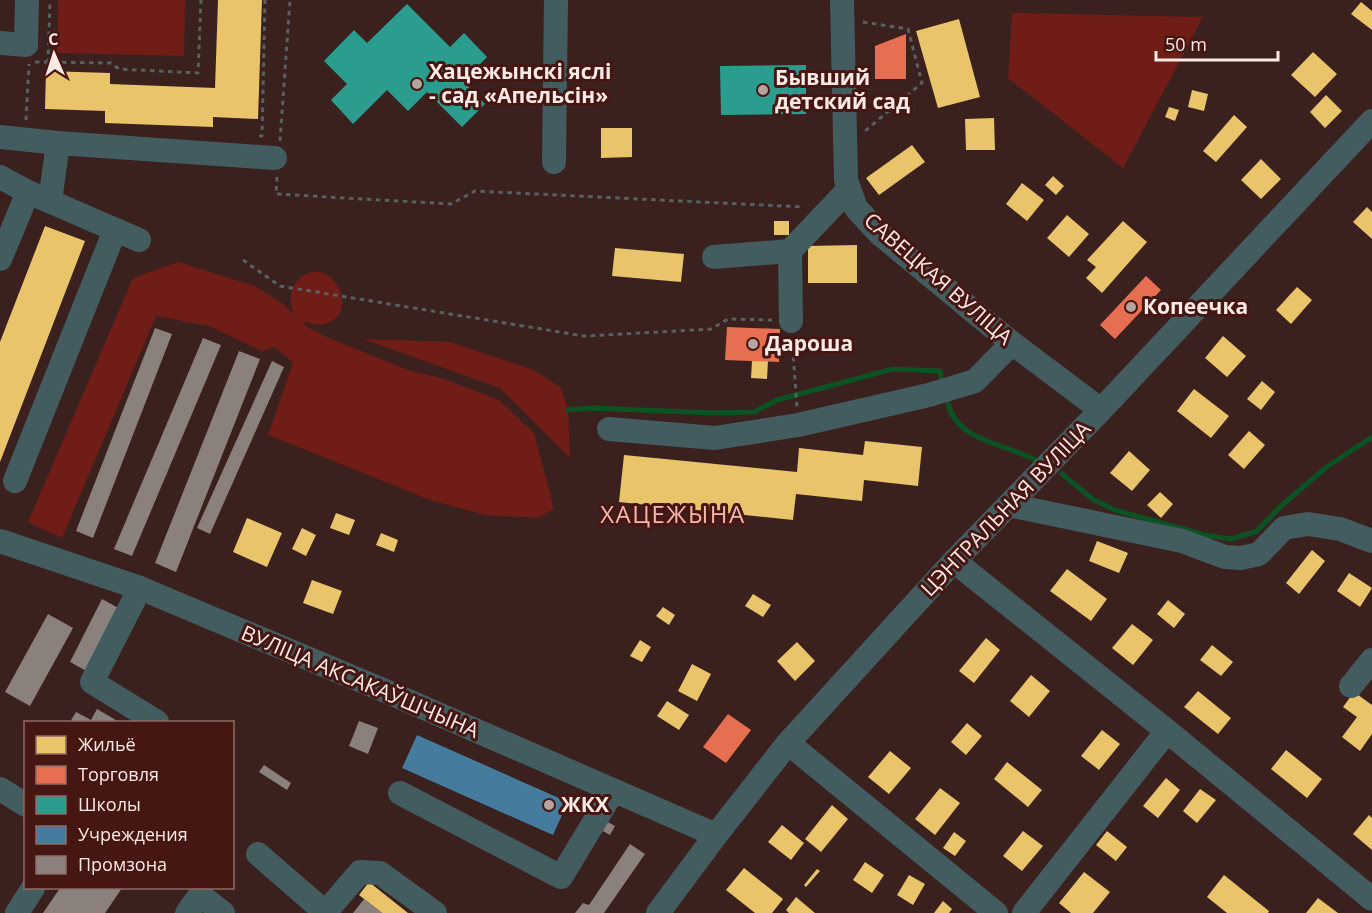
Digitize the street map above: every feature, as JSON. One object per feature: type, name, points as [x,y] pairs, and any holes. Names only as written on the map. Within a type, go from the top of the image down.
[{"type":"street","points":[[0,43],[26,45],[27,0]]},
{"type":"street","points":[[554,162],[556,0]]},
{"type":"street","name":"САВЕЦКАЯ ВУЛІЦА","points":[[843,10],[846,180],[856,208],[880,234],[1011,343],[1101,410]]},
{"type":"street","name":"ЦЭНТРАЛЬНАЯ ВУЛІЦА","points":[[658,913],[788,743],[954,561],[1101,410],[1372,121]]},
{"type":"street","points":[[0,137],[277,159]]},
{"type":"street","points":[[0,260],[39,196],[58,143]]},
{"type":"street","points":[[0,177],[139,240]]},
{"type":"street","points":[[714,257],[790,251],[849,189]]},
{"type":"street","points":[[15,481],[115,230]]},
{"type":"street","points":[[790,251],[791,321]]},
{"type":"street","points":[[609,429],[715,438],[798,425],[929,395],[975,381],[1011,343]]},
{"type":"street","points":[[1009,505],[1182,542],[1225,557],[1241,558],[1259,554],[1284,528],[1308,524],[1340,529],[1372,541]]},
{"type":"street","name":"ВУЛІЦА АКСАКАЎШЧЫНА","points":[[0,541],[140,588],[383,690],[716,835]]},
{"type":"street","points":[[954,561],[1167,731],[1370,898]]},
{"type":"street","points":[[140,588],[92,682],[154,721]]},
{"type":"street","points":[[1351,686],[1372,660]]},
{"type":"street","points":[[1024,913],[1167,731]]},
{"type":"street","points":[[788,743],[996,913]]},
{"type":"street","points":[[0,789],[24,804]]},
{"type":"street","points":[[400,793],[561,877],[613,791]]},
{"type":"street","points":[[258,854],[325,913],[360,872],[380,873],[435,913]]},
{"type":"street","points":[[17,913],[32,889]]},
{"type":"street","points":[[187,913],[200,896],[223,913]]},
{"type":"path","points":[[48,63],[50,0]]},
{"type":"path","points":[[20,61],[111,63],[119,69],[198,73],[201,0]]},
{"type":"path","points":[[250,135],[262,136],[265,0]]},
{"type":"path","points":[[290,0],[276,194],[451,204],[475,191],[830,208]]},
{"type":"path","points":[[843,10],[908,29],[922,83],[846,148]]},
{"type":"path","points":[[26,122],[29,62]]},
{"type":"path","points":[[243,260],[280,286],[584,336],[711,329],[728,319],[791,321],[798,425]]},
{"type":"shaded area","points":[[58,0],[185,0],[184,56],[57,53]]},
{"type":"shaded area","points":[[1012,13],[1203,17],[1123,168],[1008,78]]},
{"type":"shaded area","points":[[178,262],[255,286],[294,314],[291,297],[298,280],[310,272],[322,272],[332,278],[339,288],[342,299],[341,311],[334,320],[320,325],[302,322],[329,338],[411,371],[441,378],[499,400],[534,433],[554,509],[538,518],[485,515],[430,500],[268,435],[293,363],[275,347],[262,351],[209,326],[156,316],[62,538],[28,522],[133,278]]},
{"type":"shaded area","points":[[363,339],[450,342],[534,370],[561,388],[568,410],[570,458],[500,388]]},
{"type":"building: Жильё","points":[[218,0],[262,0],[258,119],[213,117],[213,127],[105,123],[105,111],[45,109],[46,71],[110,73],[110,84],[215,88]]},
{"type":"building: Жильё","points":[[1361,2],[1372,11],[1372,30],[1351,14]]},
{"type":"building: Жильё","points":[[959,19],[980,97],[938,108],[916,31]]},
{"type":"building: Жильё","points":[[1313,52],[1337,74],[1315,97],[1291,75]]},
{"type":"building: Жильё","points":[[1192,90],[1208,94],[1204,111],[1188,107]]},
{"type":"building: Жильё","points":[[1326,95],[1342,111],[1325,128],[1310,112]]},
{"type":"building: Жильё","points":[[1169,107],[1179,110],[1175,121],[1165,117]]},
{"type":"building: Жильё","points":[[1234,115],[1247,127],[1216,162],[1203,151]]},
{"type":"building: Жильё","points":[[994,118],[995,150],[966,150],[965,119]]},
{"type":"building: Жильё","points":[[601,128],[632,128],[632,157],[601,158]]},
{"type":"building: Жильё","points":[[912,145],[925,162],[879,195],[866,178]]},
{"type":"building: Жильё","points":[[1261,159],[1281,179],[1261,199],[1241,180]]},
{"type":"building: Жильё","points":[[1053,176],[1064,186],[1056,195],[1045,185]]},
{"type":"building: Жильё","points":[[1022,183],[1044,200],[1027,221],[1006,204]]},
{"type":"building: Жильё","points":[[1367,207],[1372,212],[1372,239],[1353,222]]},
{"type":"building: Жильё","points":[[1067,215],[1089,234],[1069,257],[1047,238]]},
{"type":"building: Жильё","points":[[774,221],[789,221],[789,235],[774,235]]},
{"type":"building: Жильё","points":[[1123,221],[1147,242],[1102,293],[1086,278],[1096,267],[1087,260]]},
{"type":"building: Жильё","points":[[45,226],[85,241],[0,462],[0,342]]},
{"type":"building: Жильё","points":[[857,245],[857,283],[808,283],[808,246]]},
{"type":"building: Жильё","points":[[615,248],[684,254],[681,282],[612,276]]},
{"type":"building: Жильё","points":[[1297,287],[1312,300],[1291,324],[1276,310]]},
{"type":"building: Жильё","points":[[1223,336],[1246,356],[1227,377],[1205,358]]},
{"type":"building: Жильё","points":[[752,361],[768,361],[767,379],[751,378]]},
{"type":"building: Жильё","points":[[1262,381],[1275,392],[1261,410],[1247,399]]},
{"type":"building: Жильё","points":[[1194,389],[1229,416],[1211,438],[1177,411]]},
{"type":"building: Жильё","points":[[1249,431],[1265,445],[1244,469],[1228,455]]},
{"type":"building: Жильё","points":[[865,441],[922,447],[918,486],[864,480],[862,501],[796,494],[793,520],[619,502],[624,455],[797,472],[799,448],[863,455]]},
{"type":"building: Жильё","points":[[1129,451],[1150,470],[1132,491],[1110,473]]},
{"type":"building: Жильё","points":[[1160,492],[1173,504],[1161,518],[1147,505]]},
{"type":"building: Жильё","points":[[336,513],[355,520],[349,535],[330,528]]},
{"type":"building: Жильё","points":[[247,518],[282,533],[267,567],[233,552]]},
{"type":"building: Жильё","points":[[302,528],[316,535],[306,556],[292,549]]},
{"type":"building: Жильё","points":[[381,533],[398,540],[394,552],[376,545]]},
{"type":"building: Жильё","points":[[1097,541],[1128,553],[1119,573],[1089,561]]},
{"type":"building: Жильё","points":[[1312,550],[1325,561],[1299,594],[1286,583]]},
{"type":"building: Жильё","points":[[1067,569],[1107,599],[1091,621],[1050,591]]},
{"type":"building: Жильё","points":[[1349,573],[1372,588],[1360,607],[1337,591]]},
{"type":"building: Жильё","points":[[312,580],[342,591],[333,614],[303,603]]},
{"type":"building: Жильё","points":[[753,594],[771,605],[763,617],[745,606]]},
{"type":"building: Жильё","points":[[1168,600],[1185,614],[1174,628],[1157,614]]},
{"type":"building: Жильё","points":[[663,607],[675,615],[669,625],[656,616]]},
{"type":"building: Жильё","points":[[1132,624],[1153,640],[1133,665],[1112,648]]},
{"type":"building: Жильё","points":[[986,638],[1000,650],[974,683],[959,671]]},
{"type":"building: Жильё","points":[[640,640],[651,647],[642,662],[630,656]]},
{"type":"building: Жильё","points":[[797,642],[815,661],[795,681],[777,661]]},
{"type":"building: Жильё","points":[[1212,645],[1233,662],[1221,676],[1200,660]]},
{"type":"building: Жильё","points":[[692,664],[711,674],[697,701],[678,691]]},
{"type":"building: Жильё","points":[[1031,675],[1050,691],[1029,717],[1010,701]]},
{"type":"building: Жильё","points":[[1198,691],[1231,718],[1218,734],[1184,707]]},
{"type":"building: Жильё","points":[[1354,692],[1372,705],[1372,734],[1360,751],[1342,737],[1357,717],[1343,707]]},
{"type":"building: Жильё","points":[[667,701],[689,715],[679,730],[657,716]]},
{"type":"building: Жильё","points":[[967,723],[982,736],[966,755],[951,742]]},
{"type":"building: Жильё","points":[[1102,730],[1120,744],[1099,770],[1081,756]]},
{"type":"building: Жильё","points":[[1286,750],[1322,779],[1307,798],[1271,769]]},
{"type":"building: Жильё","points":[[890,751],[911,768],[889,794],[868,777]]},
{"type":"building: Жильё","points":[[1007,762],[1042,790],[1028,807],[994,779]]},
{"type":"building: Жильё","points":[[1166,778],[1180,790],[1158,818],[1143,806]]},
{"type":"building: Жильё","points":[[940,788],[960,803],[935,835],[915,819]]},
{"type":"building: Жильё","points":[[1200,789],[1216,800],[1197,823],[1183,811]]},
{"type":"building: Жильё","points":[[832,805],[848,819],[821,852],[805,839]]},
{"type":"building: Жильё","points":[[1369,815],[1372,818],[1372,850],[1353,834]]},
{"type":"building: Жильё","points":[[782,825],[804,843],[791,860],[768,842]]},
{"type":"building: Жильё","points":[[1023,831],[1043,846],[1022,871],[1003,856]]},
{"type":"building: Жильё","points":[[1107,831],[1127,847],[1116,861],[1096,845]]},
{"type":"building: Жильё","points":[[954,832],[966,841],[955,856],[943,848]]},
{"type":"building: Жильё","points":[[865,862],[884,875],[872,893],[853,880]]},
{"type":"building: Жильё","points":[[744,868],[783,899],[772,913],[755,913],[726,890]]},
{"type":"building: Жильё","points":[[817,869],[820,871],[806,887],[804,885]]},
{"type":"building: Жильё","points":[[1084,872],[1110,892],[1093,913],[1071,913],[1059,903]]},
{"type":"building: Жильё","points":[[909,875],[925,884],[913,905],[897,895]]},
{"type":"building: Жильё","points":[[1224,875],[1269,911],[1268,913],[1227,913],[1207,897]]},
{"type":"building: Жильё","points":[[369,882],[408,913],[382,913],[359,895]]},
{"type":"building: Жильё","points":[[796,897],[815,913],[789,913],[786,910]]},
{"type":"building: Жильё","points":[[1318,898],[1338,913],[1306,913]]},
{"type":"building: Жильё","points":[[943,901],[952,909],[949,913],[934,913]]},
{"type":"building: Торговля","points":[[906,34],[906,79],[875,79],[875,46]]},
{"type":"building: Торговля","name":"Копеечка","points":[[1146,276],[1161,290],[1115,339],[1100,325]]},
{"type":"building: Торговля","name":"Дароша","points":[[727,327],[780,329],[779,362],[725,360]]},
{"type":"building: Торговля","points":[[728,714],[751,730],[726,763],[703,747]]},
{"type":"building: Школы","points":[[407,4],[450,47],[464,33],[487,57],[463,81],[485,104],[462,127],[427,92],[408,111],[387,90],[353,124],[331,100],[347,84],[324,61],[354,30],[367,43]]},
{"type":"building: Школы","name":"Бывший детский сад","points":[[806,65],[806,114],[721,115],[720,66]]},
{"type":"building: Учреждения","points":[[417,735],[568,802],[553,835],[402,768]]},
{"type":"building: Промзона","points":[[155,328],[172,334],[93,538],[76,531]]},
{"type":"building: Промзона","points":[[203,338],[221,345],[132,556],[114,549]]},
{"type":"building: Промзона","points":[[239,351],[260,359],[176,572],[155,563]]},
{"type":"building: Промзона","points":[[272,361],[284,367],[210,534],[197,528]]},
{"type":"building: Промзона","points":[[102,599],[122,610],[90,673],[70,662]]},
{"type":"building: Промзона","points":[[48,614],[73,628],[30,706],[5,692]]},
{"type":"building: Промзона","points":[[97,709],[117,721],[71,721],[76,712],[91,720]]},
{"type":"building: Промзона","points":[[359,721],[378,728],[368,754],[349,746]]},
{"type":"building: Промзона","points":[[264,765],[291,783],[287,790],[259,772]]},
{"type":"building: Промзона","points":[[606,821],[615,826],[610,835],[601,830]]},
{"type":"building: Промзона","points":[[630,844],[645,854],[604,913],[575,913],[583,903],[589,905]]},
{"type":"building: Промзона","points":[[59,889],[121,889],[105,913],[43,913]]},
{"type":"building: Промзона","points":[[364,899],[382,913],[353,913]]},
{"type":"waterway","points":[[568,410],[592,408],[713,413],[754,412],[777,400],[893,369],[940,371],[941,377]]},
{"type":"waterway","points":[[948,404],[953,417],[972,434],[1035,460]]},
{"type":"waterway","points":[[1062,474],[1094,500],[1115,510],[1209,536],[1232,539],[1257,531],[1282,505],[1328,466],[1372,437]]},
{"type":"place","name":"Хацежынскі яслі - сад «Апельсін»","points":[[417,84]]},
{"type":"place","name":"Бывший детский сад","points":[[763,90]]},
{"type":"place","name":"Копеечка","points":[[1131,307]]},
{"type":"place","name":"Дароша","points":[[753,344]]},
{"type":"place","name":"ЖКХ","points":[[549,805]]},
{"type":"district","name":"ХАЦЕЖЫНА","points":[[673,515]]}]
